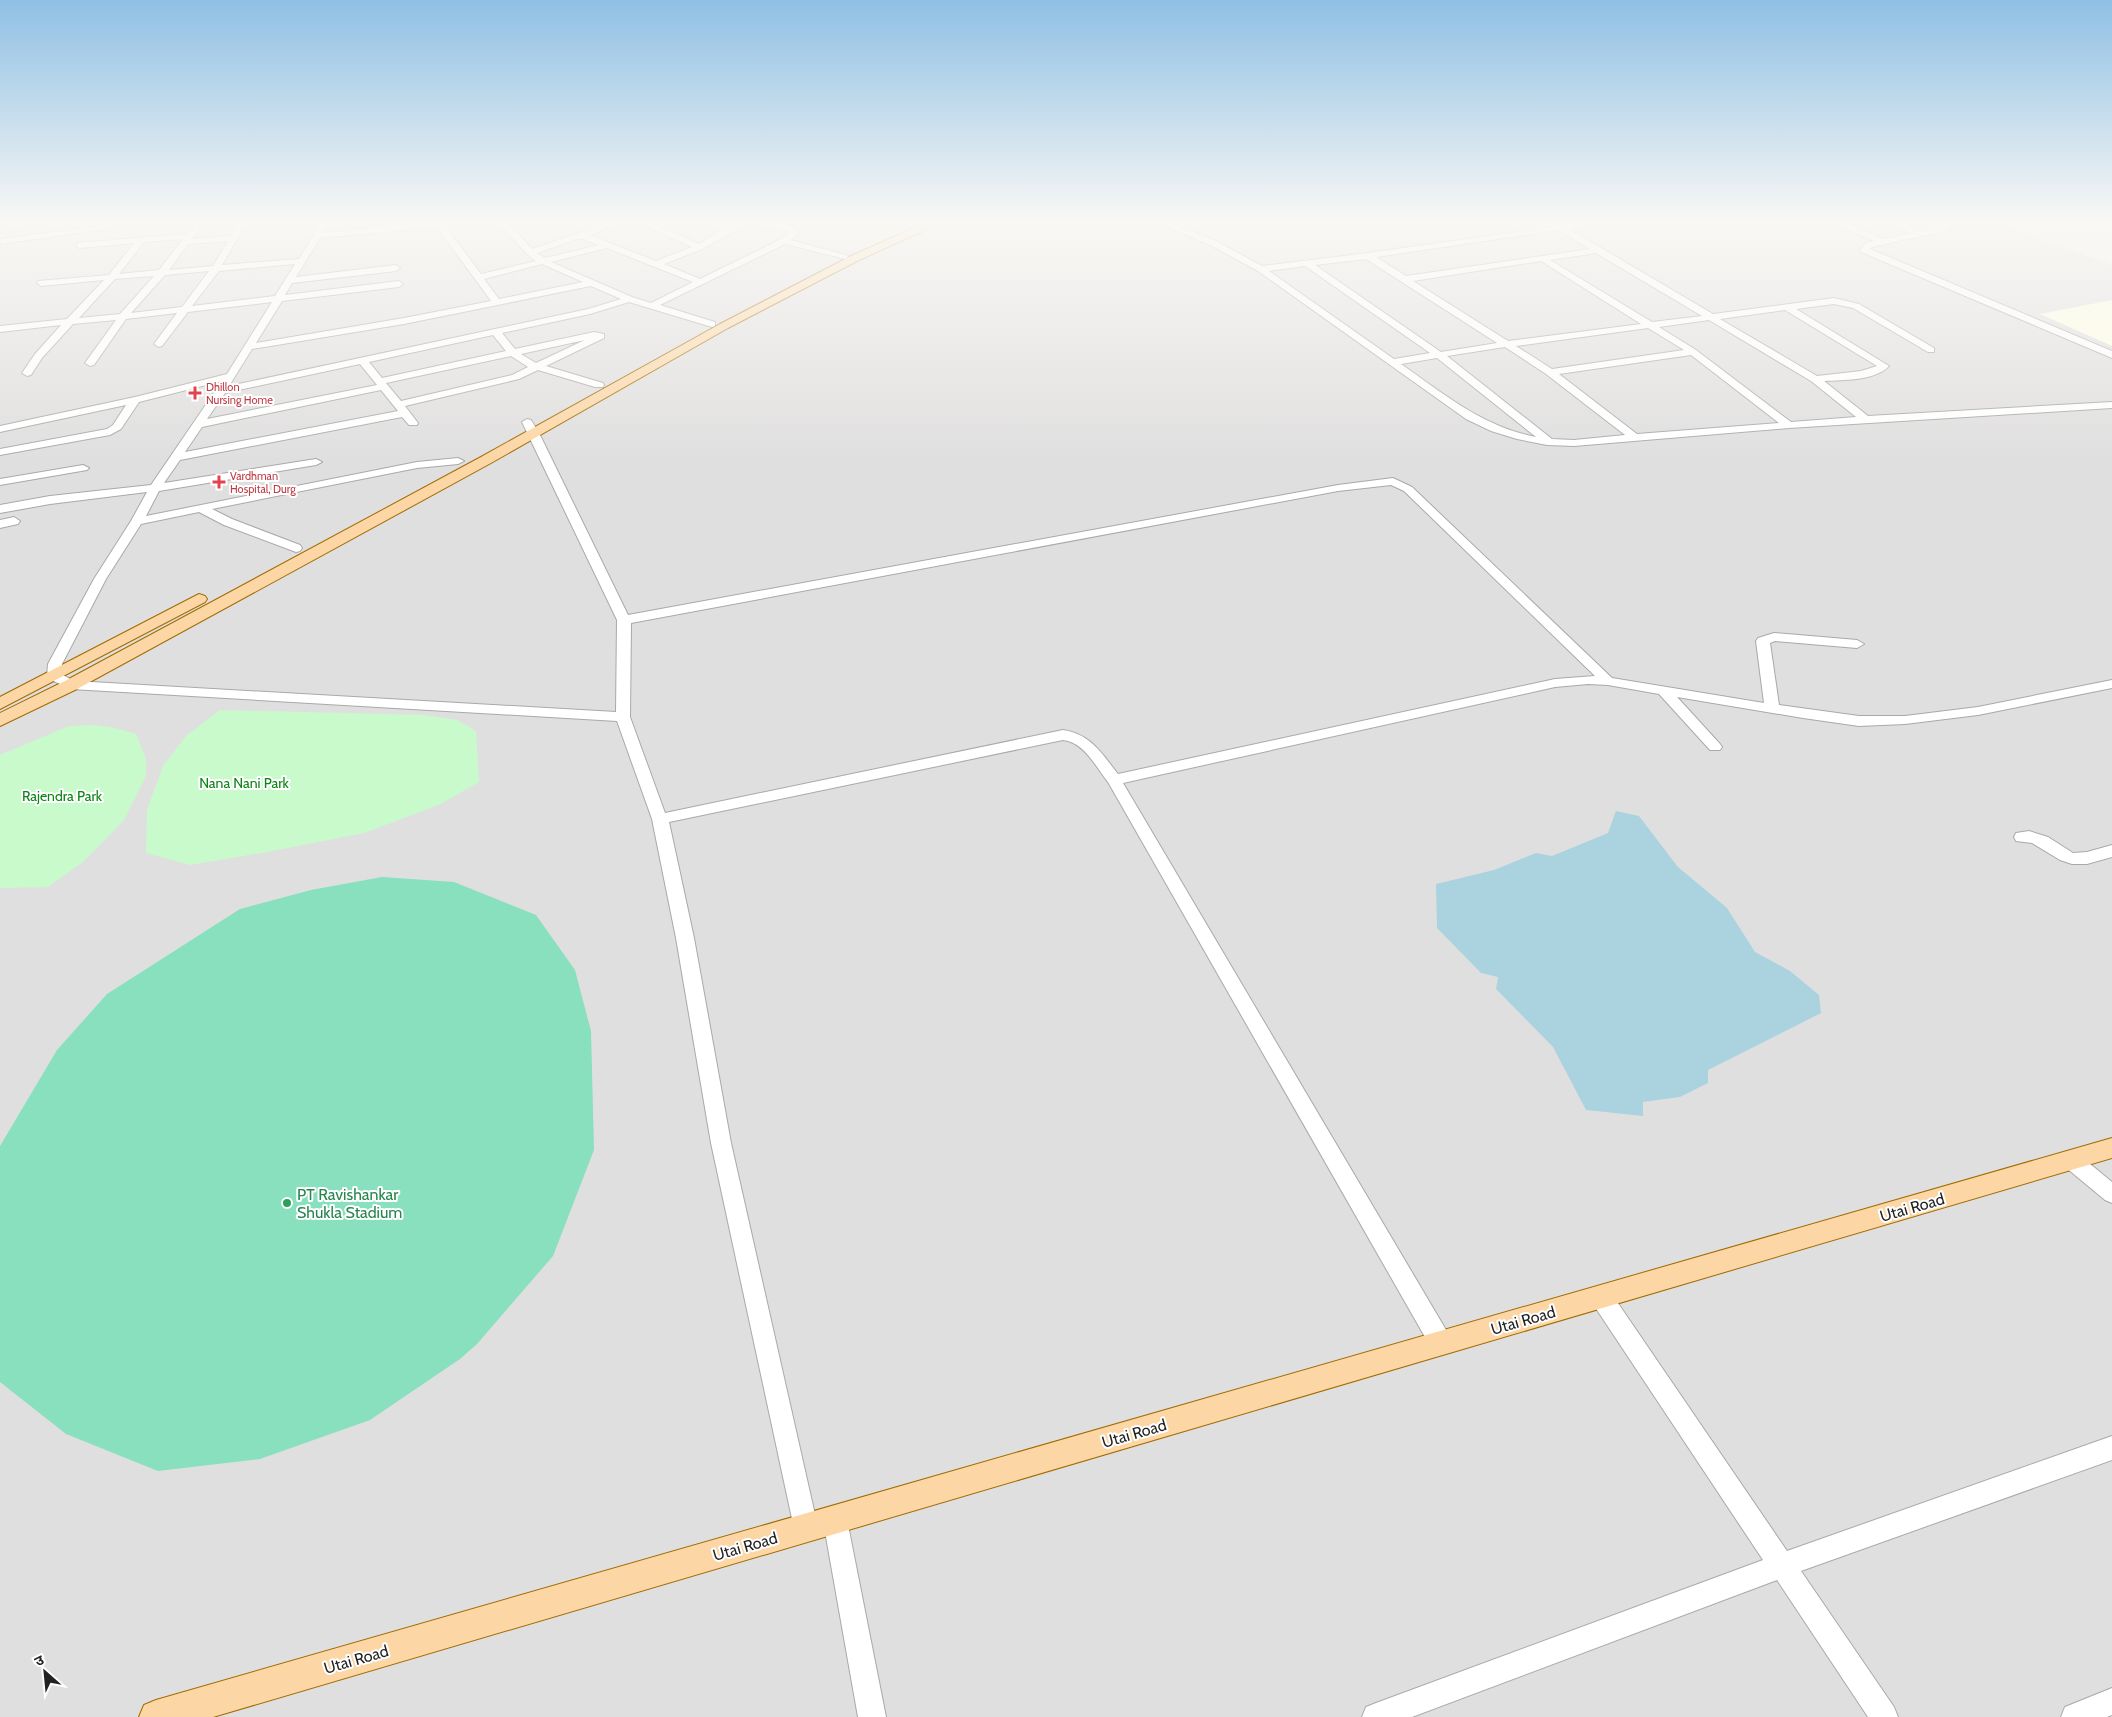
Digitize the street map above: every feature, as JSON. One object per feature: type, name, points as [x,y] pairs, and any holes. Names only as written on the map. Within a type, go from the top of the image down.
[{"type":"main road","points":[[270,562],[458,461],[530,427],[599,385],[757,301]]},
{"type":"main road","points":[[0,720],[71,685],[530,427],[771,301]]},
{"type":"main road","points":[[0,704],[210,594]]},
{"type":"main road","name":"Utai Road","points":[[156,1717],[2112,1148]]},
{"type":"street","points":[[27,373],[38,356],[90,301]]},
{"type":"street","points":[[90,363],[123,316],[136,301]]},
{"type":"street","points":[[159,344],[190,301]]},
{"type":"street","points":[[0,328],[260,301]]},
{"type":"street","points":[[277,301],[231,376],[154,488],[137,521],[100,579],[67,640],[55,664],[54,676],[71,685],[623,717]]},
{"type":"street","points":[[249,347],[404,321],[501,301]]},
{"type":"street","points":[[220,391],[590,311],[622,301]]},
{"type":"street","points":[[636,301],[712,324]]},
{"type":"street","points":[[652,306],[662,301]]},
{"type":"street","points":[[1308,301],[1445,401],[1491,428],[1514,436],[1550,443],[1574,443],[1789,425],[2112,405]]},
{"type":"street","points":[[1362,301],[1439,354],[1550,443]]},
{"type":"street","points":[[1440,301],[1550,372],[1634,437]]},
{"type":"street","points":[[1611,301],[1692,352],[1789,425]]},
{"type":"street","points":[[1686,301],[1816,379],[1867,421]]},
{"type":"street","points":[[1393,362],[1508,344],[1833,301]]},
{"type":"street","points":[[1835,301],[1851,304],[1931,350]]},
{"type":"street","points":[[1985,301],[2112,355]]},
{"type":"street","points":[[1786,307],[1884,366],[1869,372],[1816,379]]},
{"type":"street","points":[[495,331],[513,353],[528,364],[599,385]]},
{"type":"street","points":[[176,457],[401,409],[490,384],[539,367],[601,336],[594,335],[381,385],[198,424]]},
{"type":"street","points":[[1550,372],[1692,352]]},
{"type":"street","points":[[362,360],[413,423]]},
{"type":"street","points":[[0,429],[134,400],[231,376]]},
{"type":"street","points":[[0,452],[110,432],[117,427],[134,400]]},
{"type":"street","points":[[530,427],[624,620],[623,717],[660,819],[685,938],[722,1143],[806,1528]]},
{"type":"street","points":[[137,521],[416,465],[458,461]]},
{"type":"street","points":[[0,509],[50,500],[154,488],[316,462]]},
{"type":"street","points":[[0,482],[83,468]]},
{"type":"street","points":[[624,620],[906,570],[1328,490],[1393,481],[1408,489],[1608,681]]},
{"type":"street","points":[[200,508],[228,522],[296,548]]},
{"type":"street","points":[[0,524],[14,522]]},
{"type":"street","points":[[1772,709],[1763,641],[1766,638],[1774,636],[1857,644]]},
{"type":"street","points":[[1114,780],[1555,683],[1588,680],[1608,681],[1772,709],[1859,721],[1905,720],[1978,711],[2112,684]]},
{"type":"street","points":[[1664,690],[1715,747]]},
{"type":"street","points":[[660,819],[1063,735],[1071,734],[1081,740],[1114,780],[1441,1343]]},
{"type":"street","points":[[2022,837],[2037,838],[2073,859],[2087,858],[2112,851]]},
{"type":"street","points":[[2071,1160],[2112,1194]]},
{"type":"street","points":[[1600,1297],[1884,1717]]},
{"type":"street","points":[[1376,1717],[1781,1566],[2112,1448]]},
{"type":"street","points":[[835,1520],[872,1717]]},
{"type":"street","points":[[2075,1717],[2112,1701]]},
{"type":"shaded area","points":[[0,301],[2112,301],[2112,1717],[0,1717]]},
{"type":"shaded area","points":[[2112,301],[2112,346],[2040,314]]},
{"type":"green space","name":"Nana Nani Park","points":[[220,710],[423,715],[457,720],[476,731],[479,782],[441,804],[364,833],[190,865],[146,853],[147,810],[163,766],[186,736]]},
{"type":"green space","name":"Rajendra Park","points":[[93,725],[111,727],[136,734],[146,759],[146,776],[124,820],[84,861],[48,887],[0,888],[0,755],[69,726]]},
{"type":"green space","name":"PT Ravishankar Shukla Stadium","points":[[382,877],[454,882],[536,915],[575,970],[591,1031],[594,1150],[553,1256],[477,1344],[460,1359],[370,1420],[260,1459],[158,1471],[66,1434],[0,1382],[0,1146],[57,1050],[107,994],[240,909],[311,890]]},
{"type":"water","points":[[1616,811],[1639,816],[1678,867],[1727,908],[1755,952],[1790,971],[1819,995],[1821,1013],[1708,1070],[1708,1083],[1680,1097],[1643,1102],[1643,1116],[1586,1110],[1553,1047],[1496,989],[1498,977],[1481,973],[1437,928],[1436,884],[1494,870],[1536,853],[1552,856],[1608,833]]},
{"type":"place","name":"Dhillon Nursing Home","points":[[195,393]]},
{"type":"place","name":"Vardhman Hospital, Durg","points":[[219,482]]},
{"type":"place","name":"PT Ravishankar Shukla Stadium","points":[[287,1203]]}]
